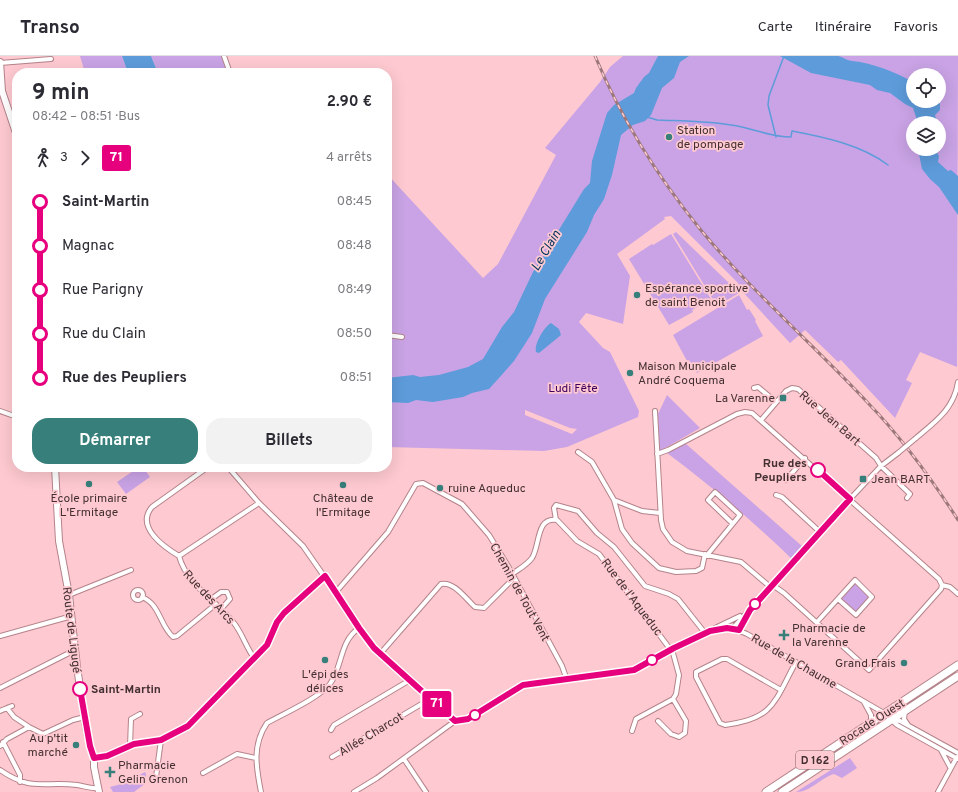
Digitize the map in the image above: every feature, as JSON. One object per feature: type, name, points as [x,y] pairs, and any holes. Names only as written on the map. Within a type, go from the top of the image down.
[{"type":"main road","name":"Rocade Ouest","points":[[766,792],[958,665]]},
{"type":"main road","name":"Rocade Ouest","points":[[782,792],[958,676]]},
{"type":"street","points":[[224,56],[228,68]]},
{"type":"street","points":[[12,125],[2,102],[0,63],[51,59]]},
{"type":"street","points":[[392,336],[402,337]]},
{"type":"street","points":[[733,628],[881,466],[945,413],[955,394],[958,382]]},
{"type":"street","points":[[754,388],[758,387],[776,402]]},
{"type":"street","name":"Rue Jean Bart","points":[[762,419],[788,389],[799,390],[876,458],[881,466]]},
{"type":"street","points":[[0,411],[12,415]]},
{"type":"street","points":[[655,411],[660,513],[663,529],[672,542],[687,551],[741,562],[771,586],[784,593],[868,670],[939,592],[942,585]]},
{"type":"street","points":[[657,454],[668,450],[741,412],[752,413],[762,419],[939,579],[942,585],[950,587],[958,594]]},
{"type":"street","points":[[578,452],[594,465],[614,500],[622,529],[632,543],[660,568],[676,572],[696,571],[702,568],[706,554],[740,515],[715,492],[708,500],[732,523]]},
{"type":"street","points":[[786,480],[805,458]]},
{"type":"street","points":[[881,466],[910,494],[907,498]]},
{"type":"street","name":"Route de Ligugé","points":[[55,472],[59,541],[69,595],[85,718],[99,790]]},
{"type":"street","points":[[179,556],[164,547],[148,527],[147,517],[152,508],[201,472]]},
{"type":"street","points":[[232,472],[259,503],[303,546],[336,592],[359,628],[380,654],[455,721]]},
{"type":"street","name":"Chemin de Tout Vent","points":[[336,592],[388,532],[416,484],[423,483],[462,504],[488,535],[513,576],[562,666],[567,680]]},
{"type":"street","points":[[776,496],[782,497],[820,532]]},
{"type":"street","points":[[614,500],[642,511],[660,513]]},
{"type":"street","name":"Rue des Arcs","points":[[254,658],[236,625],[216,604],[210,600],[182,569],[179,556],[259,503]]},
{"type":"street","points":[[380,654],[441,584],[446,583],[452,586],[475,607],[484,608],[532,557],[544,524],[549,520],[556,520],[554,508],[559,505],[578,511],[597,534],[614,547],[645,586],[669,594],[678,599],[708,632],[736,619],[750,610]]},
{"type":"street","name":"Rue de l'Aqueduc","points":[[556,520],[560,522],[576,541],[599,554],[672,649]]},
{"type":"street","points":[[69,595],[131,570]]},
{"type":"street","points":[[94,758],[107,756],[130,746],[170,737],[191,724],[269,642],[277,622],[284,613],[325,576]]},
{"type":"street","points":[[817,622],[838,599],[856,580],[872,596],[856,615],[838,599]]},
{"type":"street","points":[[210,600],[221,592],[227,592],[230,599],[220,608]]},
{"type":"street","points":[[142,597],[156,608],[173,637],[177,636],[216,604]]},
{"type":"street","points":[[739,630],[750,610]]},
{"type":"street","points":[[0,636],[72,616]]},
{"type":"street","points":[[261,792],[256,758],[258,740],[267,723],[327,688],[335,675],[347,640],[359,628]]},
{"type":"street","name":"Rue de la Chaume","points":[[354,792],[404,759],[455,721],[468,719],[518,687],[536,682],[567,680],[634,670],[672,649],[708,632],[733,628],[796,662],[892,719]]},
{"type":"street","points":[[632,731],[636,719],[673,699],[678,690],[679,681],[672,649]]},
{"type":"street","points":[[0,688],[75,650]]},
{"type":"street","points":[[780,690],[731,660],[722,659],[696,672],[696,677],[715,715],[720,723],[725,725],[757,718],[775,703],[780,690],[796,662]]},
{"type":"street","points":[[331,730],[334,725],[410,680]]},
{"type":"street","name":"Allée Charcot","points":[[332,757],[430,699]]},
{"type":"street","points":[[658,721],[674,736],[679,736],[685,733],[686,721],[673,699]]},
{"type":"street","points":[[864,702],[871,715],[871,722]]},
{"type":"street","points":[[0,711],[10,707],[14,717],[43,734],[73,720],[85,718]]},
{"type":"street","points":[[906,710],[904,719],[908,726]]},
{"type":"street","points":[[130,746],[131,719],[140,714]]},
{"type":"street","points":[[892,719],[958,753]]},
{"type":"street","points":[[892,719],[896,725],[957,758],[950,767],[938,792]]},
{"type":"street","points":[[20,782],[20,775],[2,744],[29,727]]},
{"type":"street","points":[[156,777],[161,740]]},
{"type":"street","points":[[947,747],[958,749]]},
{"type":"street","points":[[941,750],[950,767]]},
{"type":"street","points":[[204,773],[237,754],[256,758]]},
{"type":"street","points":[[404,759],[426,792]]},
{"type":"street","points":[[0,771],[20,782],[35,786],[76,785],[99,790]]},
{"type":"green space","points":[[80,56],[122,56],[126,68],[84,68]]},
{"type":"green space","points":[[151,56],[224,56],[228,68],[156,68]]},
{"type":"green space","name":"Ludi Fête","points":[[623,56],[958,56],[957,367],[920,352],[906,380],[912,383],[895,418],[841,360],[838,362],[805,330],[790,343],[742,291],[738,283],[671,216],[664,217],[665,219],[617,254],[630,276],[623,324],[586,313],[579,322],[603,348],[610,352],[639,411],[638,417],[567,447],[544,451],[392,447],[392,179],[483,278],[498,264],[556,155],[545,148],[600,82],[610,67]],"holes":[[[525,410],[570,428],[577,429],[572,434],[525,415]]]},
{"type":"green space","points":[[676,232],[739,293],[717,306],[673,234]]},
{"type":"green space","points":[[671,234],[711,299],[692,310],[693,312],[669,325],[629,259]]},
{"type":"green space","points":[[739,295],[747,310],[749,309],[756,320],[755,321],[763,336],[697,373],[689,360],[687,361],[673,335]]},
{"type":"green space","points":[[667,395],[700,428],[660,451],[658,414]]},
{"type":"green space","points":[[685,443],[803,547],[793,560],[732,504],[667,453]]},
{"type":"green space","points":[[132,472],[146,472],[150,477],[126,494],[117,482]]},
{"type":"green space","points":[[855,583],[870,597],[856,612],[841,599]]},
{"type":"green space","points":[[850,758],[857,768],[842,778],[834,774],[824,778],[806,790],[796,792]]},
{"type":"green space","points":[[145,772],[146,783],[134,792],[113,792],[110,787],[125,783]]},
{"type":"water","points":[[122,56],[151,56],[156,68],[126,68]]},
{"type":"water","points":[[658,56],[689,56],[680,62],[674,78],[662,88],[651,115],[645,121],[633,125],[621,135],[612,175],[604,199],[594,215],[587,232],[545,299],[532,333],[514,361],[489,389],[463,397],[433,402],[416,400],[408,403],[392,402],[392,377],[413,375],[420,377],[439,375],[468,367],[483,359],[502,327],[514,312],[533,272],[584,189],[590,183],[592,161],[607,113],[614,105],[634,93],[644,77],[649,73]]},
{"type":"water","points":[[780,56],[838,56],[891,71],[906,78],[906,104],[890,93],[877,90],[870,85],[811,73]]},
{"type":"water","points":[[913,108],[940,108],[935,116],[916,116]]},
{"type":"water","points":[[919,156],[939,156],[938,162],[948,171],[951,170],[958,176],[958,215],[939,187],[922,169]]},
{"type":"water","points":[[551,323],[559,329],[561,335],[539,353],[536,352],[540,336],[545,328]]},
{"type":"waterway","points":[[776,137],[768,105],[769,96],[784,56]]},
{"type":"waterway","points":[[647,117],[657,120],[694,121],[739,126],[783,137],[791,137],[792,131],[804,133],[855,147],[867,152],[888,165]]},
{"type":"railway","points":[[595,56],[628,124],[641,146],[684,209],[740,274],[881,416],[916,459],[958,520]]},
{"type":"bus line","name":"71","points":[[80,689],[90,746],[94,758],[107,756],[134,744],[161,740],[170,737],[180,732],[194,721],[218,694],[267,645],[277,622],[284,613],[325,576],[374,648],[455,721],[468,719],[506,694],[523,685],[536,682],[567,680],[634,670],[674,648],[710,631],[727,628],[739,630],[750,610],[850,499],[818,470]]},
{"type":"place","name":"Station de pompage","points":[[669,137]]},
{"type":"place","name":"Espérance sportive de saint Benoit","points":[[637,295]]},
{"type":"place","name":"Maison Municipale André Coquema","points":[[630,373]]},
{"type":"place","name":"La Varenne","points":[[783,398]]},
{"type":"place","name":"Rue des Peupliers","points":[[818,470]]},
{"type":"place","name":"Jean BART","points":[[863,479]]},
{"type":"place","name":"École primaire L'Ermitage","points":[[89,484]]},
{"type":"place","name":"Château de l'Ermitage","points":[[343,485]]},
{"type":"place","name":"ruine Aqueduc","points":[[440,488]]},
{"type":"place","name":"Pharmacie de la Varenne","points":[[784,635]]},
{"type":"place","name":"L'épi des délices","points":[[325,660]]},
{"type":"place","name":"Grand Frais","points":[[904,663]]},
{"type":"place","name":"Saint-Martin","points":[[80,689]]},
{"type":"place","name":"Au p'tit marché","points":[[76,745]]},
{"type":"place","name":"Pharmacie Gelin Grenon","points":[[110,772]]},
{"type":"water label","name":"Le Clain","points":[[545,250]]}]
